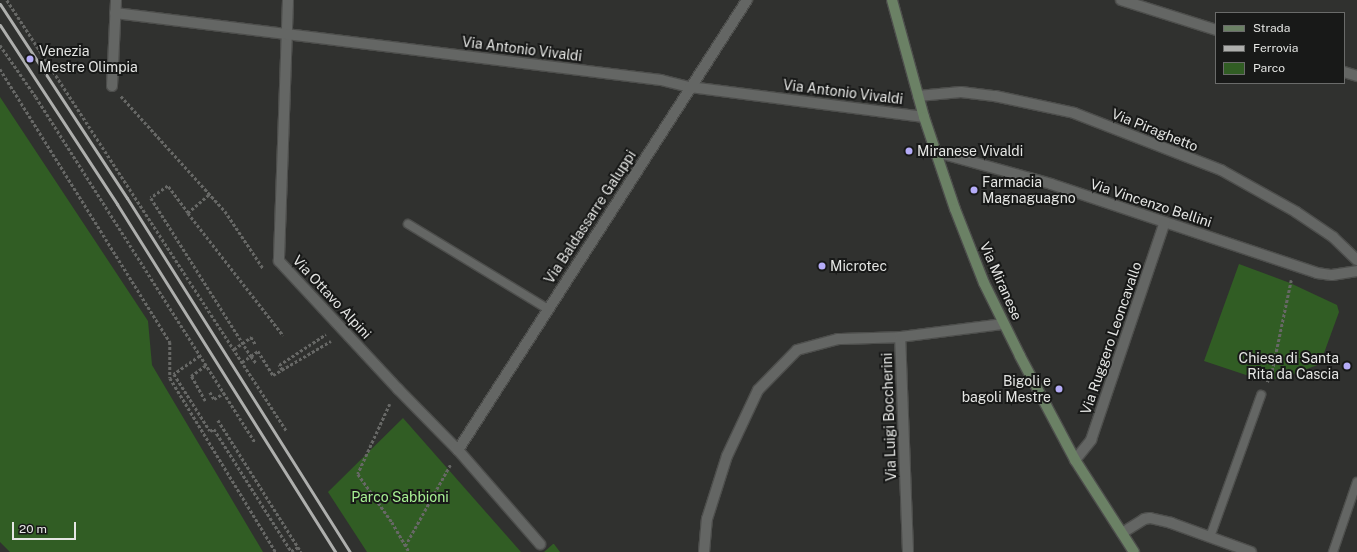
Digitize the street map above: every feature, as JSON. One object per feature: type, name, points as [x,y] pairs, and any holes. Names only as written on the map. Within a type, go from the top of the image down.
[{"type":"street","points":[[112,86],[116,0]]},
{"type":"street","name":"Via Ottavo Alpini","points":[[288,0],[279,261],[398,389],[458,450],[540,544]]},
{"type":"street","name":"Via Baldassarre Galuppi","points":[[458,450],[746,0]]},
{"type":"street","name":"Via Miranese","points":[[892,0],[924,117],[984,283],[1075,460],[1134,552]]},
{"type":"street","points":[[1121,0],[1215,30]]},
{"type":"street","name":"Via Antonio Vivaldi","points":[[115,13],[661,80],[690,87],[924,117]]},
{"type":"street","points":[[1345,72],[1357,76]]},
{"type":"street","name":"Via Piraghetto","points":[[918,96],[961,92],[995,96],[1074,112],[1221,170],[1296,212],[1333,238],[1357,260]]},
{"type":"street","name":"Via Vincenzo Bellini","points":[[936,152],[1051,184],[1317,273],[1332,275],[1357,271]]},
{"type":"street","name":"Via Ruggero Leoncavallo","points":[[1075,460],[1091,440],[1165,222]]},
{"type":"street","name":"Via Luigi Boccherini","points":[[908,552],[900,337],[1004,324]]},
{"type":"street","points":[[704,552],[707,519],[727,456],[758,390],[797,350],[838,338],[900,337]]},
{"type":"street","points":[[1122,533],[1144,519],[1150,518],[1171,523],[1251,552]]},
{"type":"lane","points":[[408,224],[548,309]]},
{"type":"lane","points":[[1210,538],[1260,395]]},
{"type":"lane","points":[[1333,552],[1357,482]]},
{"type":"path","points":[[7,0],[286,430]]},
{"type":"path","points":[[0,45],[36,97],[255,442]]},
{"type":"path","points":[[0,69],[170,342],[170,378],[276,552]]},
{"type":"path","points":[[112,86],[210,194],[229,217],[266,272]]},
{"type":"path","points":[[256,363],[151,198],[168,186],[283,335]]},
{"type":"path","points":[[188,213],[210,194]]},
{"type":"path","points":[[1260,395],[1272,371],[1291,277]]},
{"type":"path","points":[[321,329],[336,344]]},
{"type":"path","points":[[282,370],[279,365],[326,334]]},
{"type":"path","points":[[234,350],[251,337],[256,345]]},
{"type":"path","points":[[242,362],[258,351],[273,375],[332,340]]},
{"type":"path","points":[[200,356],[174,374],[210,431],[214,429],[291,551],[298,547]]},
{"type":"path","points":[[205,401],[191,376],[206,365]]},
{"type":"path","points":[[210,392],[214,399],[224,393]]},
{"type":"path","points":[[393,399],[358,474],[392,522],[408,552]]},
{"type":"path","points":[[218,420],[301,552]]},
{"type":"path","points":[[405,547],[458,450]]},
{"type":"green space","points":[[0,97],[148,321],[152,365],[263,552],[10,552],[0,542]]},
{"type":"green space","points":[[1239,264],[1290,283],[1337,305],[1339,312],[1320,364],[1281,379],[1258,379],[1204,361]]},
{"type":"green space","name":"Parco Sabbioni","points":[[403,418],[521,552],[367,552],[328,492]]},
{"type":"green space","points":[[553,544],[560,552],[544,552]]},
{"type":"railway","points":[[0,4],[127,198],[350,552]]},
{"type":"railway","points":[[0,25],[117,204],[335,552]]},
{"type":"place","name":"Venezia Mestre Olimpia","points":[[30,59]]},
{"type":"place","name":"Miranese Vivaldi","points":[[909,151]]},
{"type":"place","name":"Farmacia Magnaguagno","points":[[974,190]]},
{"type":"place","name":"Microtec","points":[[822,266]]},
{"type":"place","name":"Chiesa di Santa Rita da Cascia","points":[[1347,366]]},
{"type":"place","name":"Bigoli e bagoli Mestre","points":[[1059,389]]}]
